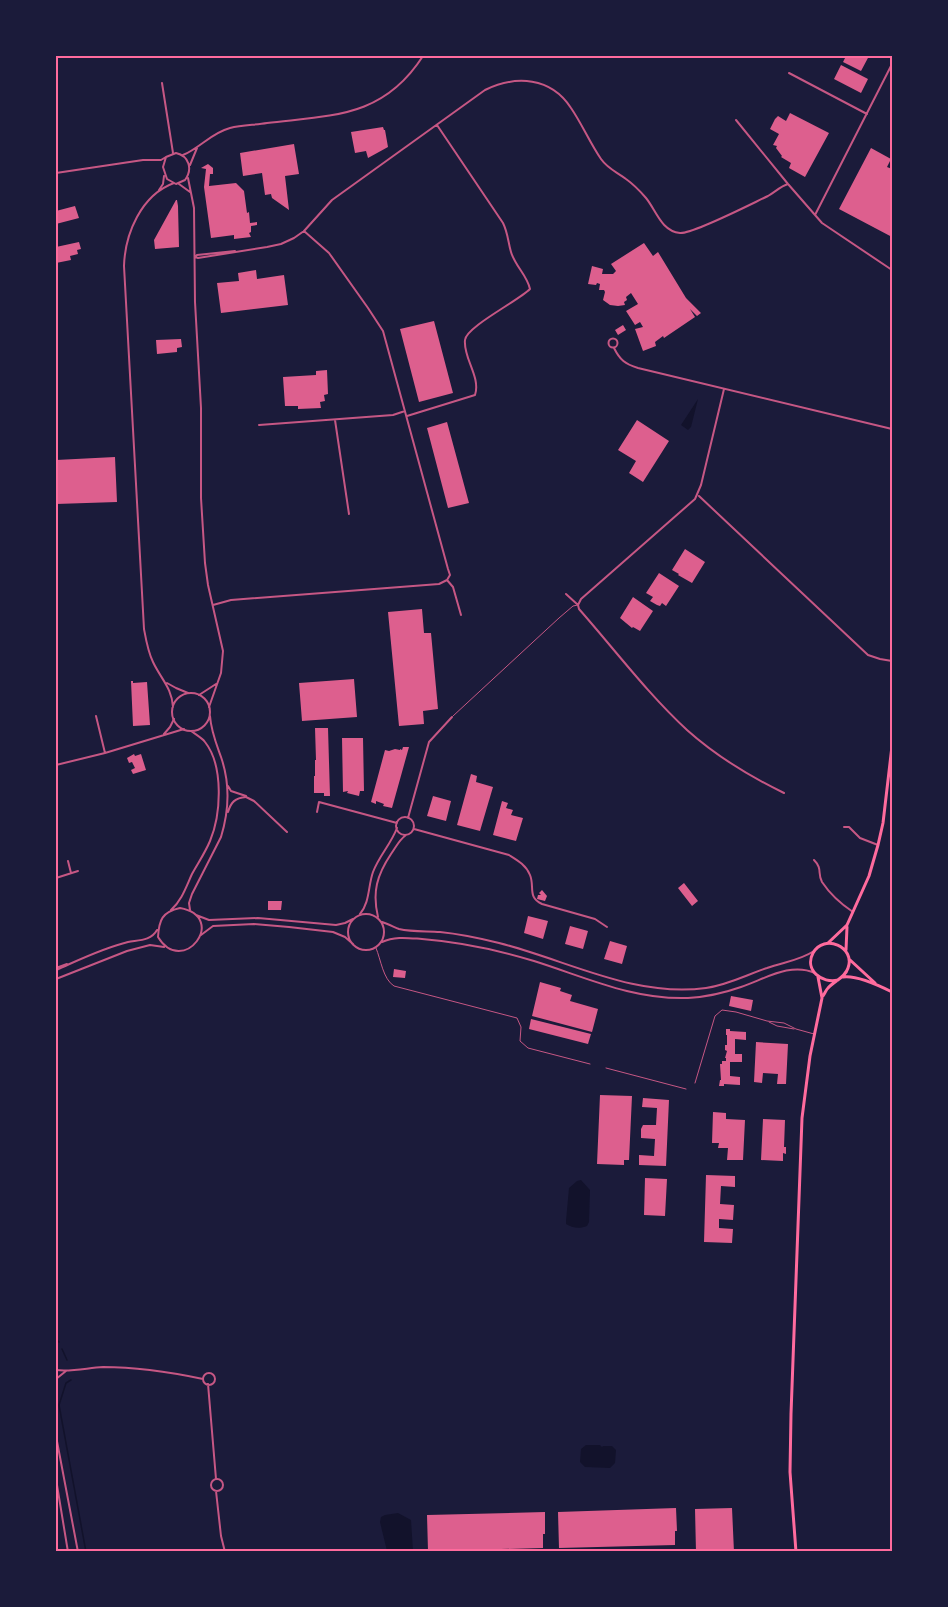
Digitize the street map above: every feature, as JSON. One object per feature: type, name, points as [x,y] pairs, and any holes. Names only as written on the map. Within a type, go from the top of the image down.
[{"type":"main road","points":[[822,998],[817,975],[811,963],[812,956],[819,946],[828,943],[847,925],[869,876],[883,823],[892,746]]},
{"type":"main road","points":[[796,1551],[790,1472],[801,1118],[822,998],[828,987],[849,967],[846,951],[847,925]]},
{"type":"main road","points":[[828,943],[838,945],[846,951]]},
{"type":"main road","points":[[849,959],[876,984]]},
{"type":"main road","points":[[817,975],[827,981],[848,976],[876,984],[892,992]]},
{"type":"street","points":[[56,173],[143,160],[155,161],[173,153],[183,154],[197,148],[213,135],[232,128],[335,114],[370,105],[399,86],[423,56]]},
{"type":"street","points":[[814,215],[892,64]]},
{"type":"street","points":[[789,73],[867,114]]},
{"type":"street","points":[[195,257],[281,244],[294,238],[304,231],[332,200],[485,90],[503,83],[529,81],[548,87],[565,100],[609,169],[625,178],[639,190],[662,223],[681,233],[695,230],[788,184]]},
{"type":"street","points":[[162,83],[173,153]]},
{"type":"street","points":[[736,120],[822,223],[892,270]]},
{"type":"street","points":[[407,416],[474,395],[477,388],[465,337],[483,321],[530,289],[515,262],[508,233],[503,223],[437,125]]},
{"type":"street","points":[[197,148],[189,165],[188,178],[194,208],[201,408],[202,529],[205,563],[223,651],[222,667],[209,707]]},
{"type":"street","points":[[183,154],[189,165]]},
{"type":"street","points":[[158,193],[163,184],[163,167],[166,158]]},
{"type":"street","points":[[155,161],[163,167]]},
{"type":"street","points":[[164,175],[190,192]]},
{"type":"street","points":[[179,184],[188,178]]},
{"type":"street","points":[[56,969],[128,942],[155,935],[162,918],[182,897],[205,852],[214,832],[218,810],[218,784],[214,761],[205,742],[191,731],[177,725],[174,719],[173,699],[149,653],[144,628],[123,266],[132,227],[141,212],[158,193],[174,183]]},
{"type":"street","points":[[213,605],[231,600],[439,584],[447,580],[450,575],[380,325],[328,253],[304,231]]},
{"type":"street","points":[[614,348],[619,357],[628,365],[892,429]]},
{"type":"street","points":[[578,605],[581,599],[698,495],[724,388]]},
{"type":"street","points":[[259,425],[393,415],[405,411]]},
{"type":"street","points":[[335,420],[349,513]]},
{"type":"street","points":[[698,495],[868,655],[892,661]]},
{"type":"street","points":[[447,580],[453,587],[461,615]]},
{"type":"street","points":[[566,594],[578,605],[579,609],[661,704],[688,731],[733,765],[784,793]]},
{"type":"street","points":[[166,683],[199,695],[204,698],[209,707],[212,733],[222,758],[227,784],[226,819]]},
{"type":"street","points":[[199,695],[216,684]]},
{"type":"street","points":[[173,707],[178,698],[190,693]]},
{"type":"street","points":[[96,716],[105,753]]},
{"type":"street","points":[[191,731],[204,726],[210,716]]},
{"type":"street","points":[[408,818],[429,742],[452,717]]},
{"type":"street","points":[[162,736],[174,719]]},
{"type":"street","points":[[56,765],[184,729]]},
{"type":"street","points":[[227,784],[231,791],[254,801],[287,832]]},
{"type":"street","points":[[190,910],[189,903],[192,894],[217,846],[231,803],[235,799],[246,797]]},
{"type":"street","points":[[317,812],[319,802],[397,823]]},
{"type":"street","points":[[196,915],[209,920],[258,918],[336,925],[353,919],[360,914],[367,902],[374,869],[394,836],[397,823],[400,819],[408,818],[414,823],[414,829],[400,840],[380,872],[375,909],[385,932],[382,942]]},
{"type":"street","points":[[844,827],[849,827],[860,838],[878,845]]},
{"type":"street","points":[[397,828],[400,833],[406,835]]},
{"type":"street","points":[[414,829],[509,855],[528,871],[535,900],[595,919],[607,927]]},
{"type":"street","points":[[814,860],[820,866],[821,881],[838,901],[853,912]]},
{"type":"street","points":[[68,861],[71,873]]},
{"type":"street","points":[[56,878],[78,871]]},
{"type":"street","points":[[56,979],[128,951],[150,945],[184,951],[194,946],[203,929],[196,915],[190,910],[180,908],[171,910]]},
{"type":"street","points":[[360,914],[369,913],[378,917]]},
{"type":"street","points":[[353,919],[348,934],[353,944]]},
{"type":"street","points":[[382,922],[406,930],[450,934],[496,942],[630,984],[667,989],[694,989],[718,985],[801,958],[815,950]]},
{"type":"street","points":[[201,934],[213,926],[254,924],[333,932],[345,937],[363,950],[376,948],[382,942],[396,937],[476,946],[524,958],[632,993],[664,998],[689,998],[716,994],[790,970],[803,969],[817,975]]},
{"type":"street","points":[[158,928],[158,937],[167,947]]},
{"type":"street","points":[[56,1370],[136,1368],[203,1379],[208,1384],[216,1479]]},
{"type":"street","points":[[56,1379],[69,1370]]},
{"type":"street","points":[[203,1379],[206,1373],[213,1375],[213,1382],[208,1384]]},
{"type":"street","points":[[56,1436],[78,1551]]},
{"type":"street","points":[[56,1479],[68,1551]]},
{"type":"street","points":[[216,1479],[211,1485],[216,1491],[225,1551]]},
{"type":"street","points":[[216,1479],[221,1481],[222,1485],[220,1490],[216,1491]]},
{"type":"lane","points":[[452,717],[559,618],[573,606],[578,605]]},
{"type":"lane","points":[[376,948],[386,975],[394,986],[517,1018],[521,1027],[520,1041],[528,1048],[590,1064]]},
{"type":"lane","points":[[695,1083],[718,1012],[727,1010],[767,1021],[784,1023],[796,1029]]},
{"type":"lane","points":[[767,1021],[777,1026],[815,1034]]},
{"type":"lane","points":[[606,1068],[686,1089]]},
{"type":"shaded area","points":[[698,399],[691,427],[688,430],[681,425]]},
{"type":"shaded area","points":[[581,1180],[590,1190],[589,1222],[587,1226],[576,1228],[566,1224],[569,1188]]},
{"type":"shaded area","points":[[586,1445],[612,1446],[616,1450],[615,1463],[610,1468],[585,1467],[580,1462],[581,1449]]},
{"type":"shaded area","points":[[398,1513],[411,1520],[413,1551],[387,1551],[380,1522],[381,1517]]},
{"type":"building","points":[[846,56],[869,56],[861,71],[843,62]]},
{"type":"building","points":[[841,65],[868,79],[861,93],[834,79]]},
{"type":"building","points":[[790,113],[829,133],[805,177],[789,168],[791,163],[781,157],[777,146],[773,145],[779,134],[770,129],[775,119],[778,116],[786,121]]},
{"type":"building","points":[[383,127],[388,147],[368,158],[366,151],[355,153],[351,132]]},
{"type":"building","points":[[294,144],[299,174],[285,176],[289,210],[272,198],[271,194],[265,195],[262,173],[243,176],[240,153]]},
{"type":"building","points":[[871,148],[891,159],[887,167],[892,169],[892,237],[839,209]]},
{"type":"building","points":[[208,164],[213,168],[209,186],[236,183],[244,191],[250,223],[257,222],[257,225],[251,226],[249,233],[251,237],[234,239],[234,235],[211,238],[204,187],[206,169],[201,168]]},
{"type":"building","points":[[176,200],[179,247],[155,249],[154,240]]},
{"type":"building","points":[[75,206],[79,218],[56,224],[56,211]]},
{"type":"building","points":[[79,242],[81,249],[77,250],[78,254],[70,256],[71,260],[56,263],[56,247]]},
{"type":"building","points":[[644,243],[653,256],[658,252],[686,298],[701,313],[697,316],[690,309],[695,317],[664,338],[663,336],[655,342],[656,346],[643,351],[635,329],[643,327],[640,322],[635,325],[626,311],[638,304],[631,293],[626,297],[625,305],[610,305],[603,300],[605,292],[599,290],[600,284],[588,284],[592,266],[603,269],[602,274],[613,274],[616,271],[611,264]]},
{"type":"building","points":[[256,270],[257,279],[284,275],[288,305],[221,313],[217,283],[239,281],[238,273]]},
{"type":"building","points":[[434,321],[453,393],[419,402],[400,329]]},
{"type":"building","points":[[623,325],[626,330],[618,335],[615,330]]},
{"type":"building","points":[[181,339],[182,347],[177,348],[177,352],[157,354],[156,340]]},
{"type":"building","points":[[327,370],[328,394],[324,395],[325,401],[320,402],[321,408],[298,409],[298,406],[285,406],[283,377],[316,375],[316,371]]},
{"type":"building","points":[[637,420],[669,441],[643,482],[629,473],[636,461],[618,450]]},
{"type":"building","points":[[447,422],[469,503],[448,508],[427,428]]},
{"type":"building","points":[[115,457],[117,502],[56,504],[56,460]]},
{"type":"building","points":[[685,549],[705,562],[692,583],[672,570]]},
{"type":"building","points":[[659,573],[679,586],[666,606],[650,601],[653,597],[646,593]]},
{"type":"building","points":[[633,597],[653,611],[640,631],[632,628],[620,618]]},
{"type":"building","points":[[422,609],[424,633],[431,633],[438,709],[423,711],[424,724],[399,726],[388,612]]},
{"type":"building","points":[[354,679],[357,717],[302,721],[299,683]]},
{"type":"building","points":[[131,681],[133,683],[147,682],[150,725],[133,726]]},
{"type":"building","points":[[315,728],[328,728],[330,796],[324,796],[324,793],[314,793]]},
{"type":"building","points":[[342,738],[363,738],[364,791],[360,791],[359,796],[347,793],[348,791],[343,792]]},
{"type":"building","points":[[403,747],[409,747],[392,808],[376,801],[376,804],[371,802],[385,750],[402,750]]},
{"type":"building","points":[[134,754],[135,756],[141,754],[146,770],[133,774],[131,770],[135,768],[127,758]]},
{"type":"building","points":[[471,774],[477,776],[476,782],[493,787],[480,831],[457,825]]},
{"type":"building","points":[[433,796],[451,801],[446,821],[427,816]]},
{"type":"building","points":[[502,801],[508,803],[506,808],[513,810],[511,815],[523,818],[516,841],[493,835]]},
{"type":"building","points":[[684,883],[698,901],[692,906],[678,888]]},
{"type":"building","points":[[542,890],[547,896],[545,901],[537,899]]},
{"type":"building","points":[[268,901],[282,901],[281,910],[268,910]]},
{"type":"building","points":[[528,916],[548,921],[543,939],[524,933]]},
{"type":"building","points":[[570,926],[588,931],[583,949],[565,944]]},
{"type":"building","points":[[610,941],[627,946],[622,964],[604,959]]},
{"type":"building","points":[[394,969],[406,971],[405,978],[393,977]]},
{"type":"building","points":[[540,982],[561,988],[560,991],[572,995],[570,1001],[598,1009],[592,1032],[532,1016]]},
{"type":"building","points":[[731,996],[753,1000],[751,1011],[729,1006]]},
{"type":"building","points":[[531,1019],[591,1034],[588,1044],[529,1029]]},
{"type":"building","points":[[726,1029],[746,1032],[746,1040],[735,1039],[735,1054],[742,1054],[742,1062],[730,1062],[730,1076],[740,1077],[740,1085],[719,1086],[720,1064],[726,1061]]},
{"type":"building","points":[[756,1042],[788,1044],[786,1084],[777,1084],[778,1074],[763,1073],[762,1083],[754,1082]]},
{"type":"building","points":[[600,1095],[632,1096],[629,1160],[624,1160],[624,1165],[597,1164]]},
{"type":"building","points":[[643,1098],[669,1100],[666,1166],[639,1165],[639,1155],[654,1156],[655,1139],[641,1138],[641,1129],[643,1125],[656,1125],[657,1108],[642,1107]]},
{"type":"building","points":[[713,1112],[726,1113],[726,1119],[745,1120],[743,1160],[727,1160],[728,1148],[718,1148],[719,1143],[712,1143]]},
{"type":"building","points":[[763,1119],[785,1120],[786,1154],[783,1153],[783,1161],[761,1160]]},
{"type":"building","points":[[706,1175],[735,1176],[735,1187],[721,1186],[720,1204],[734,1205],[733,1220],[719,1219],[719,1228],[733,1229],[732,1243],[704,1242]]},
{"type":"building","points":[[645,1178],[667,1179],[665,1216],[644,1215]]},
{"type":"building","points":[[676,1508],[675,1545],[559,1548],[558,1512]]},
{"type":"building","points":[[732,1508],[734,1552],[696,1552],[695,1509]]},
{"type":"building","points":[[545,1512],[543,1548],[428,1551],[427,1515]]},
{"type":"waterway","points":[[62,1349],[67,1360]]},
{"type":"waterway","points":[[71,1380],[66,1383],[59,1405],[86,1552]]}]
